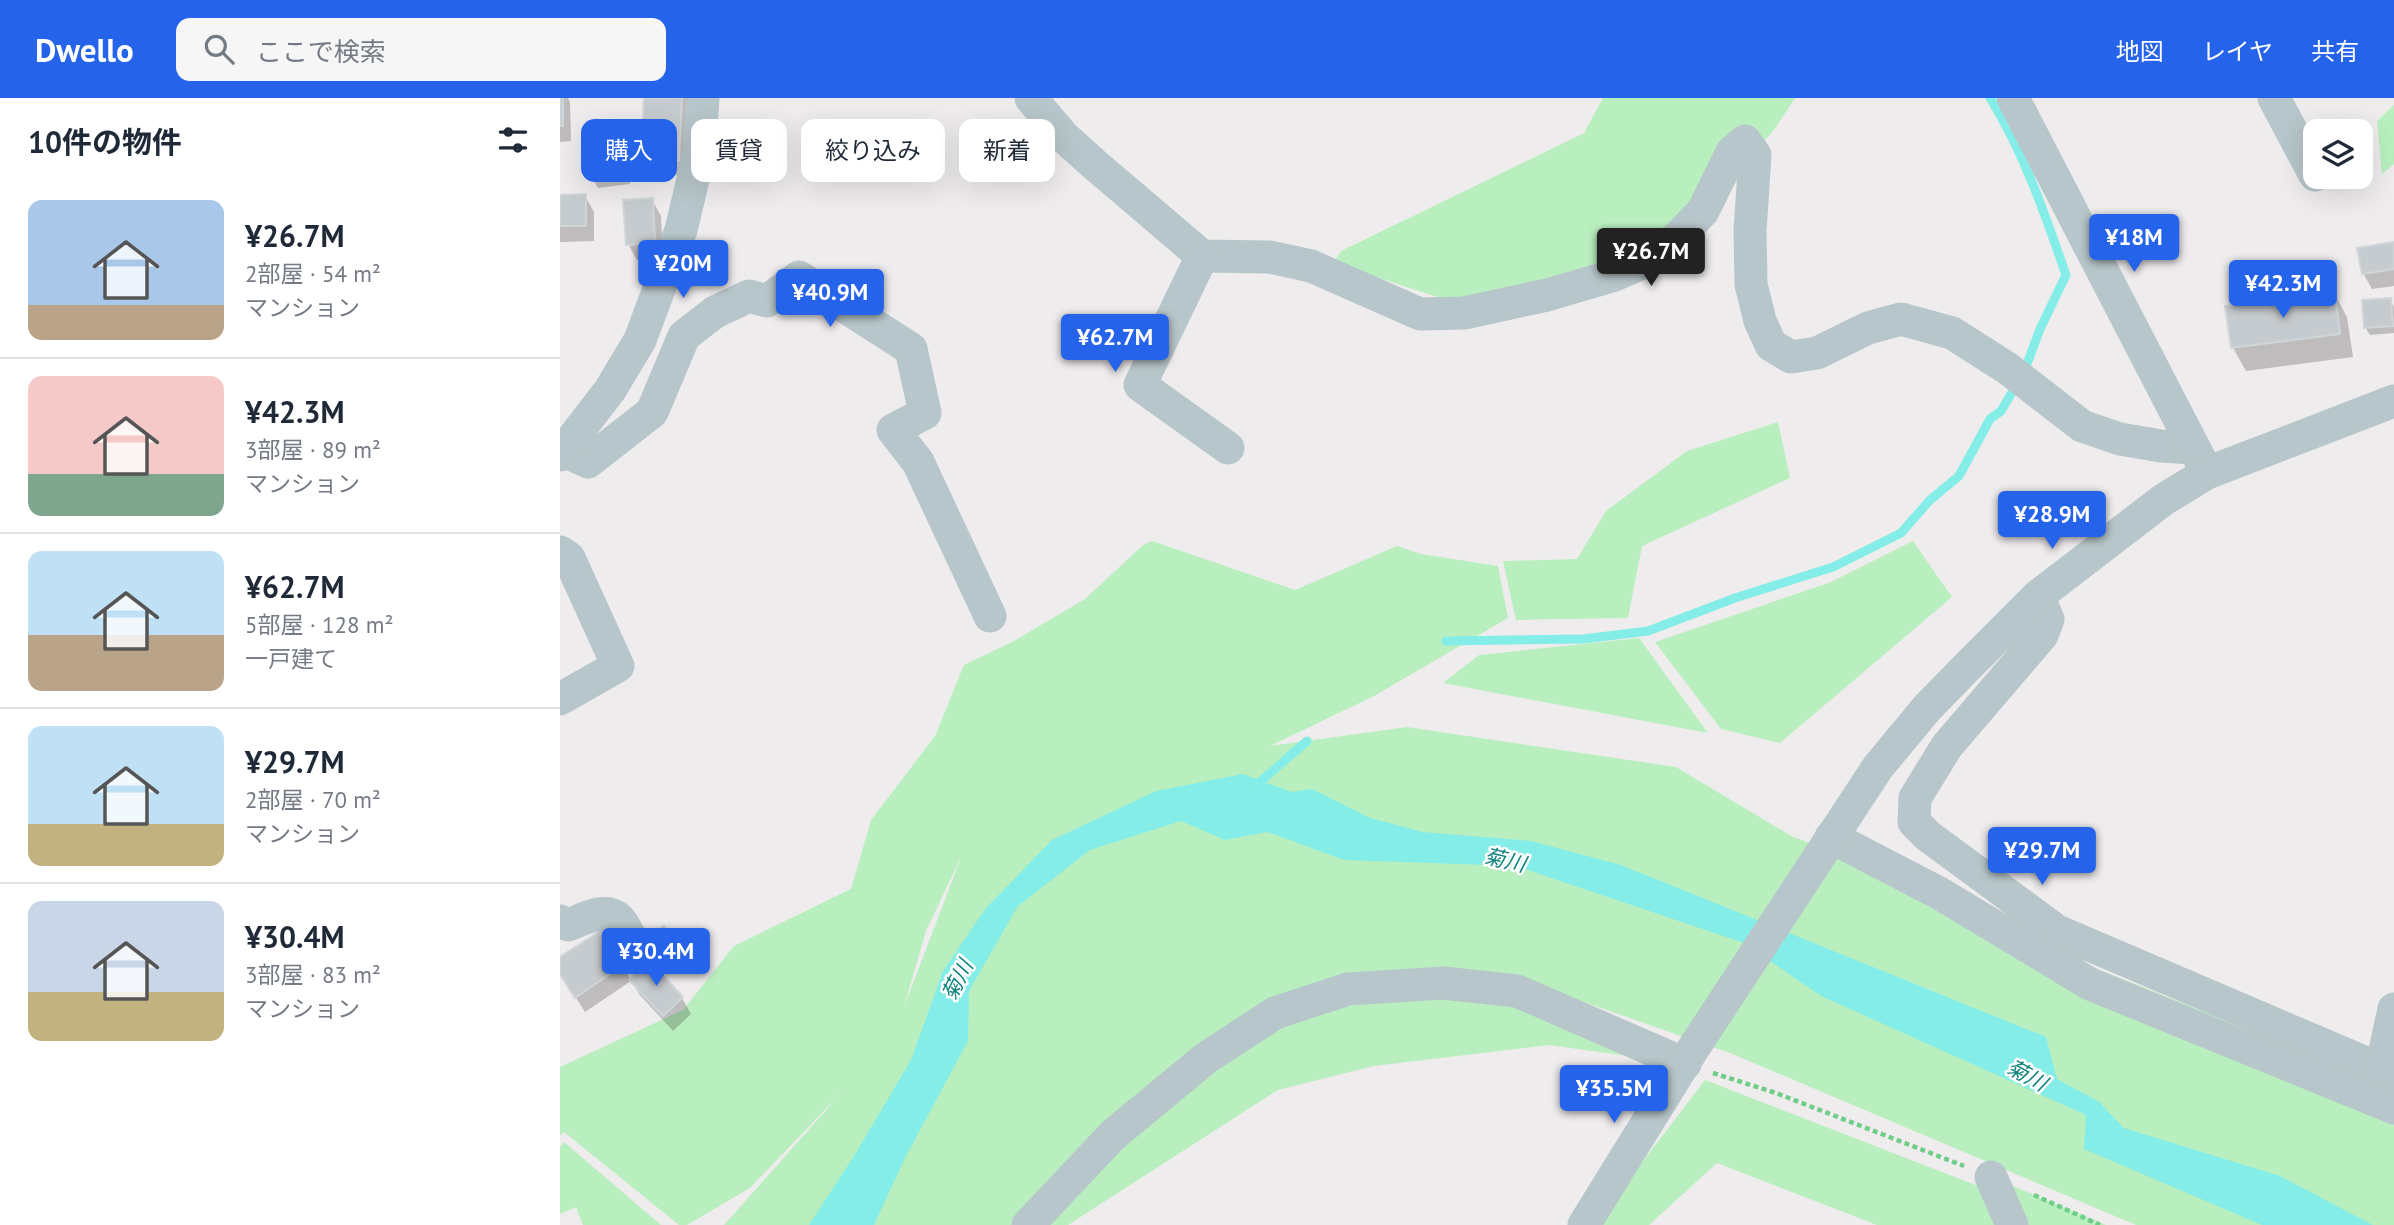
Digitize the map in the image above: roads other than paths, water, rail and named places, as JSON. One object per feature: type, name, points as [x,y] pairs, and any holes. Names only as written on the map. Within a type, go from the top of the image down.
[{"type":"street","points":[[703,98],[699,153],[681,230],[640,340],[610,390],[562,453],[589,461],[652,412],[684,336],[715,312],[749,296],[768,301],[799,277],[911,349],[925,413],[893,430],[918,461],[990,616]]},
{"type":"street","points":[[1031,98],[1063,136],[1202,256],[1269,257],[1300,264],[1420,314],[1464,313],[1547,295],[1612,276],[1649,260],[1680,235],[1703,211],[1732,152],[1745,141],[1755,155],[1750,230],[1751,284],[1760,321],[1771,345],[1791,357],[1817,353],[1868,328],[1901,319],[1952,333],[2007,369],[2082,426],[2120,439],[2161,446],[2201,461]]},
{"type":"street","points":[[2013,98],[2201,461]]},
{"type":"street","points":[[2274,98],[2303,152]]},
{"type":"street","points":[[1202,256],[1140,384],[1228,448]]},
{"type":"street","points":[[1584,1225],[1688,1058],[1878,767],[1919,718],[2038,596],[2163,500],[2201,461],[2394,401]]},
{"type":"street","points":[[560,552],[569,558],[618,666],[560,699]]},
{"type":"street","points":[[2038,596],[2048,620],[2042,635],[1947,746],[1915,798],[1914,822],[1928,836],[2057,931],[2387,1072],[2394,1009]]},
{"type":"street","points":[[1828,842],[1939,893],[2090,984],[2394,1108]]},
{"type":"street","points":[[560,921],[568,925],[594,914],[611,915],[618,918],[632,940]]},
{"type":"street","points":[[1028,1225],[1113,1135],[1206,1058],[1275,1013],[1348,989],[1443,983],[1517,991],[1688,1058]]},
{"type":"street","points":[[1991,1177],[2012,1225]]},
{"type":"water","name":"菊川","points":[[1243,774],[1292,792],[1312,789],[1370,818],[1423,832],[1531,841],[1621,865],[2046,1037],[2057,1079],[2098,1101],[2124,1128],[2280,1176],[2373,1225],[2262,1225],[2084,1149],[2086,1115],[1821,996],[1744,943],[1516,866],[1344,860],[1267,832],[1225,840],[1181,821],[1090,850],[1018,906],[969,991],[968,1041],[905,1158],[874,1225],[809,1225],[911,1060],[943,971],[986,908],[1052,840],[1156,791]]},
{"type":"waterway","points":[[1990,98],[2023,162],[2066,275],[2040,329],[2024,372]]},
{"type":"waterway","points":[[1446,641],[1583,639],[1648,631],[1735,598],[1833,567],[1901,533],[1930,500],[1959,476],[1990,419],[2001,411],[2017,384]]},
{"type":"waterway","points":[[1253,788],[1307,741]]}]
